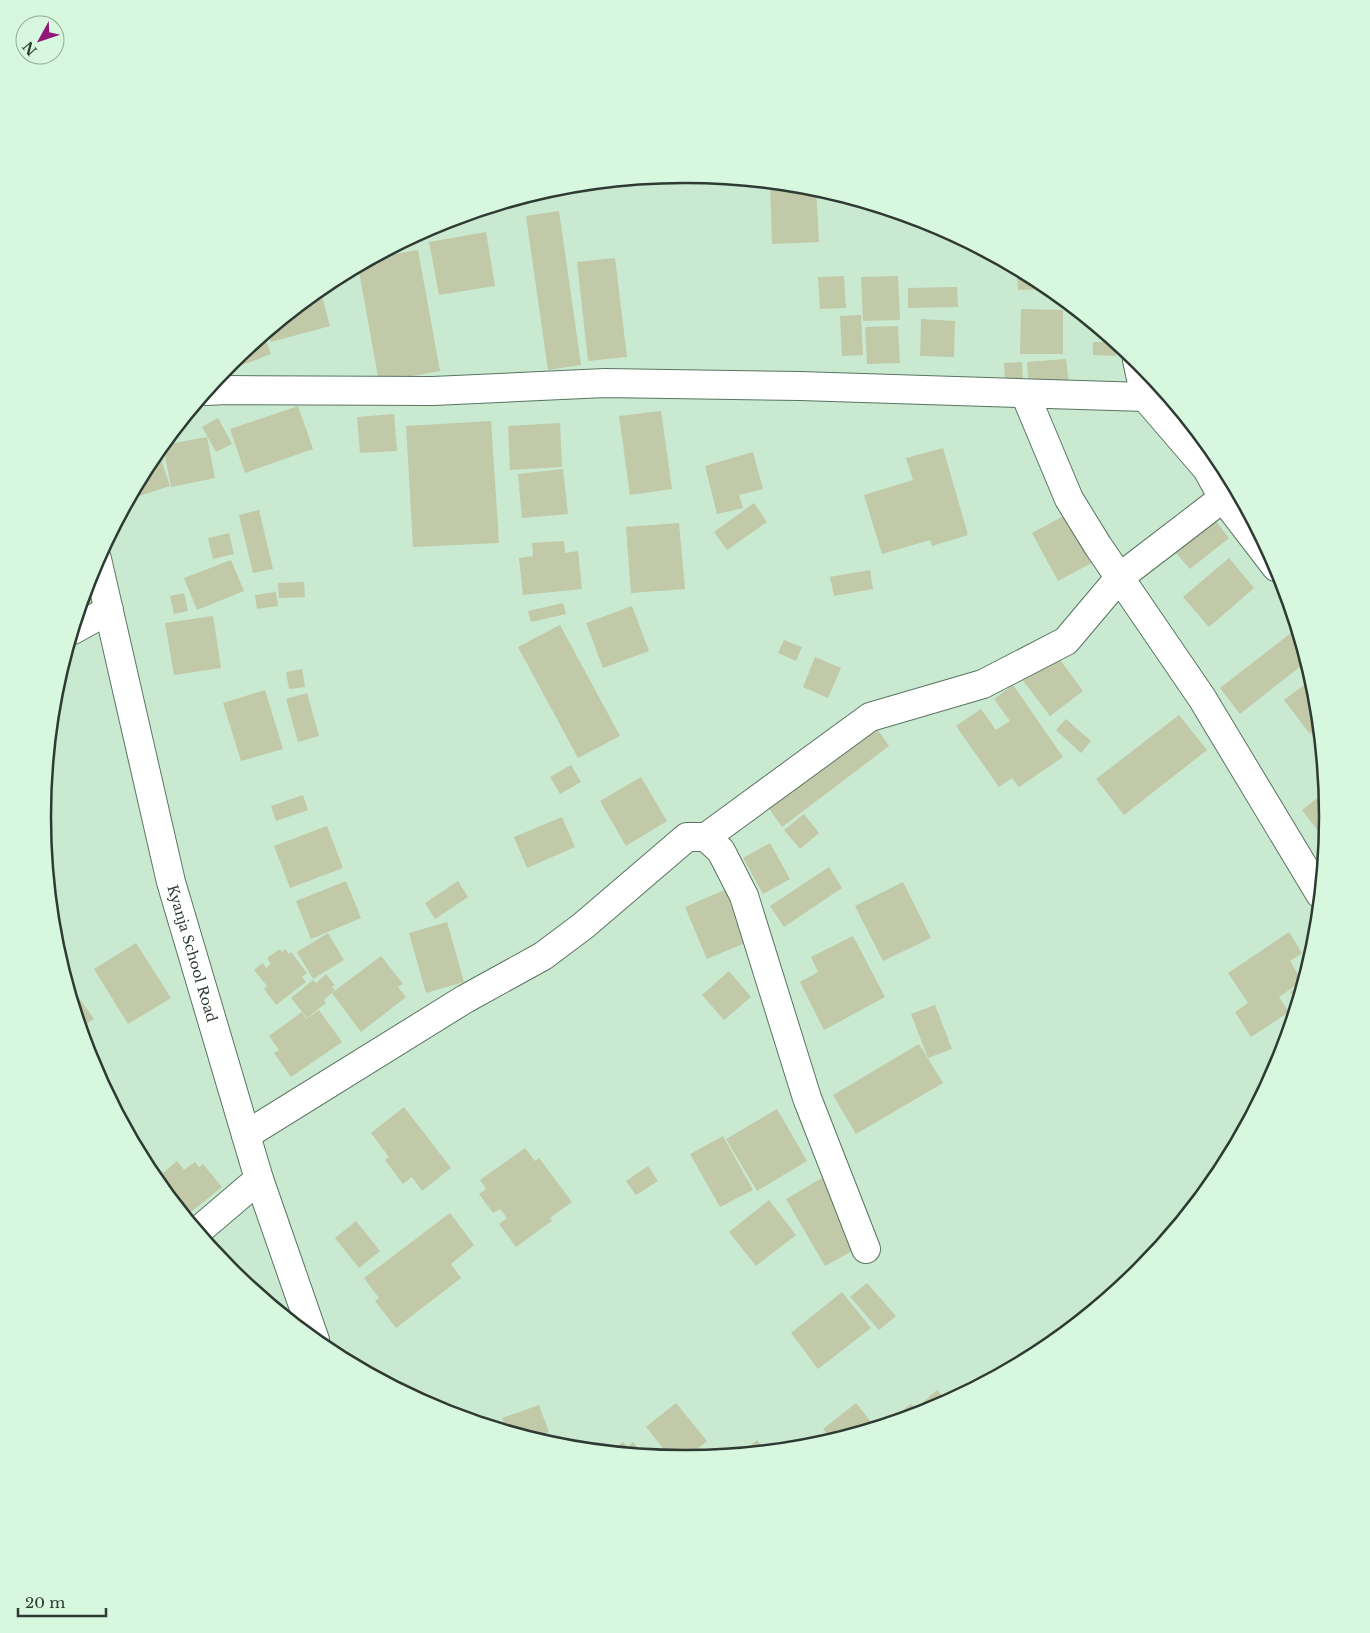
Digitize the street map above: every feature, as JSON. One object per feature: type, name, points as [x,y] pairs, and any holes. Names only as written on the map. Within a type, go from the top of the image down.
[{"type":"street","points":[[1141,376],[1145,397],[1207,468],[1223,498],[1254,539]]},
{"type":"street","points":[[217,391],[433,391],[605,383],[800,386],[1145,397]]},
{"type":"street","points":[[1025,394],[1069,499],[1098,546],[1202,698],[1314,885]]},
{"type":"street","points":[[246,1135],[465,999],[543,956],[583,926],[687,837],[706,837],[870,717],[983,684],[1066,641],[1120,576],[1223,498]]},
{"type":"street","name":"Kyanja School Road","points":[[101,571],[171,882],[259,1179],[311,1327]]},
{"type":"street","points":[[81,625],[109,610]]},
{"type":"street","points":[[706,837],[721,852],[744,896],[808,1098],[866,1249]]},
{"type":"street","points":[[203,1227],[259,1179]]},
{"type":"building","points":[[770,188],[816,197],[819,242],[772,244]]},
{"type":"building","points":[[559,211],[581,365],[548,370],[526,216]]},
{"type":"building","points":[[486,232],[495,286],[439,295],[429,242]]},
{"type":"building","points":[[418,250],[440,371],[379,382],[359,273],[393,254]]},
{"type":"building","points":[[615,258],[627,357],[588,361],[577,262]]},
{"type":"building","points":[[844,276],[846,308],[820,309],[818,277]]},
{"type":"building","points":[[898,276],[900,320],[863,321],[861,277]]},
{"type":"building","points":[[1017,278],[1036,289],[1018,290]]},
{"type":"building","points":[[957,287],[958,307],[908,308],[908,288]]},
{"type":"building","points":[[322,298],[330,326],[271,342],[270,338]]},
{"type":"building","points":[[1021,309],[1063,310],[1063,354],[1020,354]]},
{"type":"building","points":[[861,315],[863,355],[842,356],[840,316]]},
{"type":"building","points":[[921,319],[955,321],[954,357],[920,356]]},
{"type":"building","points":[[898,326],[900,363],[867,364],[865,327]]},
{"type":"building","points":[[266,341],[271,354],[239,366]]},
{"type":"building","points":[[1093,342],[1105,342],[1116,352],[1116,356],[1093,355]]},
{"type":"building","points":[[1066,359],[1069,384],[1029,387],[1027,362]]},
{"type":"building","points":[[1022,362],[1023,383],[1005,384],[1004,363]]},
{"type":"building","points":[[298,406],[313,449],[245,473],[230,429]]},
{"type":"building","points":[[661,411],[672,489],[630,495],[619,416]]},
{"type":"building","points":[[394,414],[397,451],[360,453],[357,417]]},
{"type":"building","points":[[218,418],[232,444],[216,452],[202,427]]},
{"type":"building","points":[[491,421],[499,543],[413,547],[406,426]]},
{"type":"building","points":[[560,423],[562,467],[510,470],[508,426]]},
{"type":"building","points":[[207,437],[215,478],[171,487],[165,455],[173,443]]},
{"type":"building","points":[[943,448],[968,535],[932,546],[930,540],[882,554],[864,495],[913,480],[906,458]]},
{"type":"building","points":[[753,452],[763,489],[739,495],[743,508],[717,514],[705,466]]},
{"type":"building","points":[[161,460],[170,486],[139,495]]},
{"type":"building","points":[[563,469],[568,514],[522,518],[518,474]]},
{"type":"building","points":[[754,503],[767,522],[727,550],[714,532]]},
{"type":"building","points":[[259,510],[273,569],[253,573],[239,515]]},
{"type":"building","points":[[1071,512],[1097,560],[1058,581],[1032,533]]},
{"type":"building","points":[[1215,520],[1229,538],[1190,569],[1175,552]]},
{"type":"building","points":[[679,523],[685,589],[631,593],[626,527]]},
{"type":"building","points":[[229,533],[234,554],[213,559],[208,538]]},
{"type":"building","points":[[564,541],[565,553],[578,551],[582,589],[523,595],[519,558],[533,556],[532,543]]},
{"type":"building","points":[[1229,558],[1254,588],[1209,627],[1183,597]]},
{"type":"building","points":[[231,560],[244,591],[197,610],[184,578]]},
{"type":"building","points":[[870,570],[873,589],[834,596],[830,577]]},
{"type":"building","points":[[304,582],[305,597],[279,598],[278,583]]},
{"type":"building","points":[[276,592],[278,606],[257,609],[255,595]]},
{"type":"building","points":[[184,593],[188,611],[174,614],[170,596]]},
{"type":"building","points":[[91,596],[99,610],[83,619]]},
{"type":"building","points":[[563,603],[566,614],[531,622],[528,611]]},
{"type":"building","points":[[632,606],[649,651],[603,668],[586,623]]},
{"type":"building","points":[[213,616],[221,668],[174,675],[165,623]]},
{"type":"building","points":[[560,625],[620,736],[578,758],[518,647]]},
{"type":"building","points":[[1291,633],[1300,666],[1240,714],[1220,688]]},
{"type":"building","points":[[784,640],[802,647],[796,661],[778,653]]},
{"type":"building","points":[[1055,653],[1083,691],[1050,716],[1021,678]]},
{"type":"building","points":[[815,657],[841,668],[828,698],[803,687]]},
{"type":"building","points":[[302,669],[305,687],[289,689],[286,672]]},
{"type":"building","points":[[1305,684],[1313,732],[1310,734],[1284,700]]},
{"type":"building","points":[[1013,685],[1063,757],[1019,787],[1012,778],[999,787],[956,726],[981,709],[996,730],[1010,721],[994,699]]},
{"type":"building","points":[[265,690],[283,749],[241,761],[223,703]]},
{"type":"building","points":[[307,693],[319,736],[298,742],[286,699]]},
{"type":"building","points":[[1179,715],[1207,750],[1124,815],[1096,779]]},
{"type":"building","points":[[1066,719],[1091,741],[1081,753],[1056,730]]},
{"type":"building","points":[[875,726],[889,746],[782,827],[768,807]]},
{"type":"building","points":[[571,765],[581,782],[560,794],[550,777]]},
{"type":"building","points":[[641,777],[667,821],[626,846],[600,801]]},
{"type":"building","points":[[303,795],[308,810],[276,821],[271,806]]},
{"type":"building","points":[[1318,797],[1318,831],[1302,810]]},
{"type":"building","points":[[804,814],[819,833],[800,849],[784,830]]},
{"type":"building","points":[[562,817],[575,847],[527,868],[514,837]]},
{"type":"building","points":[[327,826],[343,868],[290,888],[274,846]]},
{"type":"building","points":[[770,843],[790,879],[763,894],[743,858]]},
{"type":"building","points":[[829,867],[842,888],[784,927],[770,906]]},
{"type":"building","points":[[346,881],[361,918],[311,939],[296,901]]},
{"type":"building","points":[[458,881],[468,897],[435,919],[425,903]]},
{"type":"building","points":[[903,882],[931,938],[883,961],[855,906]]},
{"type":"building","points":[[727,889],[750,941],[707,959],[685,907]]},
{"type":"building","points":[[447,922],[464,982],[426,993],[409,933]]},
{"type":"building","points":[[1289,932],[1302,953],[1290,961],[1298,975],[1296,985],[1279,997],[1288,1010],[1287,1013],[1251,1037],[1235,1012],[1248,1003],[1228,973]]},
{"type":"building","points":[[328,933],[344,960],[313,979],[297,952]]},
{"type":"building","points":[[853,936],[885,997],[824,1030],[800,982],[818,972],[811,957]]},
{"type":"building","points":[[136,943],[171,998],[128,1024],[94,969]]},
{"type":"building","points":[[280,949],[282,952],[285,949],[289,954],[291,952],[307,973],[302,977],[306,982],[276,1005],[264,989],[267,986],[254,970],[263,963],[266,968],[271,964],[267,958]]},
{"type":"building","points":[[381,956],[403,984],[398,987],[406,997],[361,1032],[332,993]]},
{"type":"building","points":[[729,971],[751,997],[724,1020],[702,995]]},
{"type":"building","points":[[326,974],[335,985],[332,987],[335,990],[324,1000],[326,1003],[307,1018],[291,998],[313,980],[316,983]]},
{"type":"building","points":[[78,996],[94,1019],[87,1024]]},
{"type":"building","points":[[935,1005],[952,1049],[928,1058],[911,1014]]},
{"type":"building","points":[[319,1010],[342,1042],[291,1077],[274,1053],[279,1050],[269,1036],[302,1012],[305,1020]]},
{"type":"building","points":[[919,1044],[943,1083],[856,1134],[833,1095]]},
{"type":"building","points":[[404,1107],[451,1168],[422,1191],[412,1177],[403,1184],[385,1160],[389,1157],[371,1133]]},
{"type":"building","points":[[777,1109],[807,1161],[757,1191],[726,1139]]},
{"type":"building","points":[[723,1136],[753,1190],[720,1207],[690,1154]]},
{"type":"building","points":[[525,1148],[535,1161],[539,1158],[572,1202],[550,1218],[552,1221],[516,1247],[499,1224],[507,1218],[500,1209],[493,1213],[479,1194],[486,1189],[480,1180]]},
{"type":"building","points":[[177,1161],[184,1170],[195,1162],[199,1167],[203,1164],[222,1187],[191,1212],[162,1174]]},
{"type":"building","points":[[648,1166],[658,1181],[636,1195],[626,1181]]},
{"type":"building","points":[[822,1178],[861,1246],[825,1266],[786,1199]]},
{"type":"building","points":[[769,1200],[796,1235],[756,1266],[729,1232]]},
{"type":"building","points":[[450,1213],[474,1245],[451,1264],[461,1278],[396,1328],[375,1301],[379,1298],[364,1278]]},
{"type":"building","points":[[356,1221],[380,1251],[359,1268],[335,1238]]},
{"type":"building","points":[[867,1283],[896,1316],[879,1330],[850,1297]]},
{"type":"building","points":[[842,1292],[871,1328],[818,1369],[791,1333]]},
{"type":"building","points":[[937,1390],[942,1396],[924,1403],[923,1402]]},
{"type":"building","points":[[676,1403],[707,1441],[696,1450],[664,1449],[646,1427]]},
{"type":"building","points":[[856,1403],[871,1422],[827,1434],[823,1429]]},
{"type":"building","points":[[911,1404],[914,1407],[899,1413]]},
{"type":"building","points":[[539,1405],[549,1432],[544,1434],[521,1429],[504,1424],[502,1418]]},
{"type":"building","points":[[757,1440],[762,1446],[749,1447]]},
{"type":"building","points":[[623,1442],[628,1447],[633,1442],[638,1448],[618,1446]]}]
